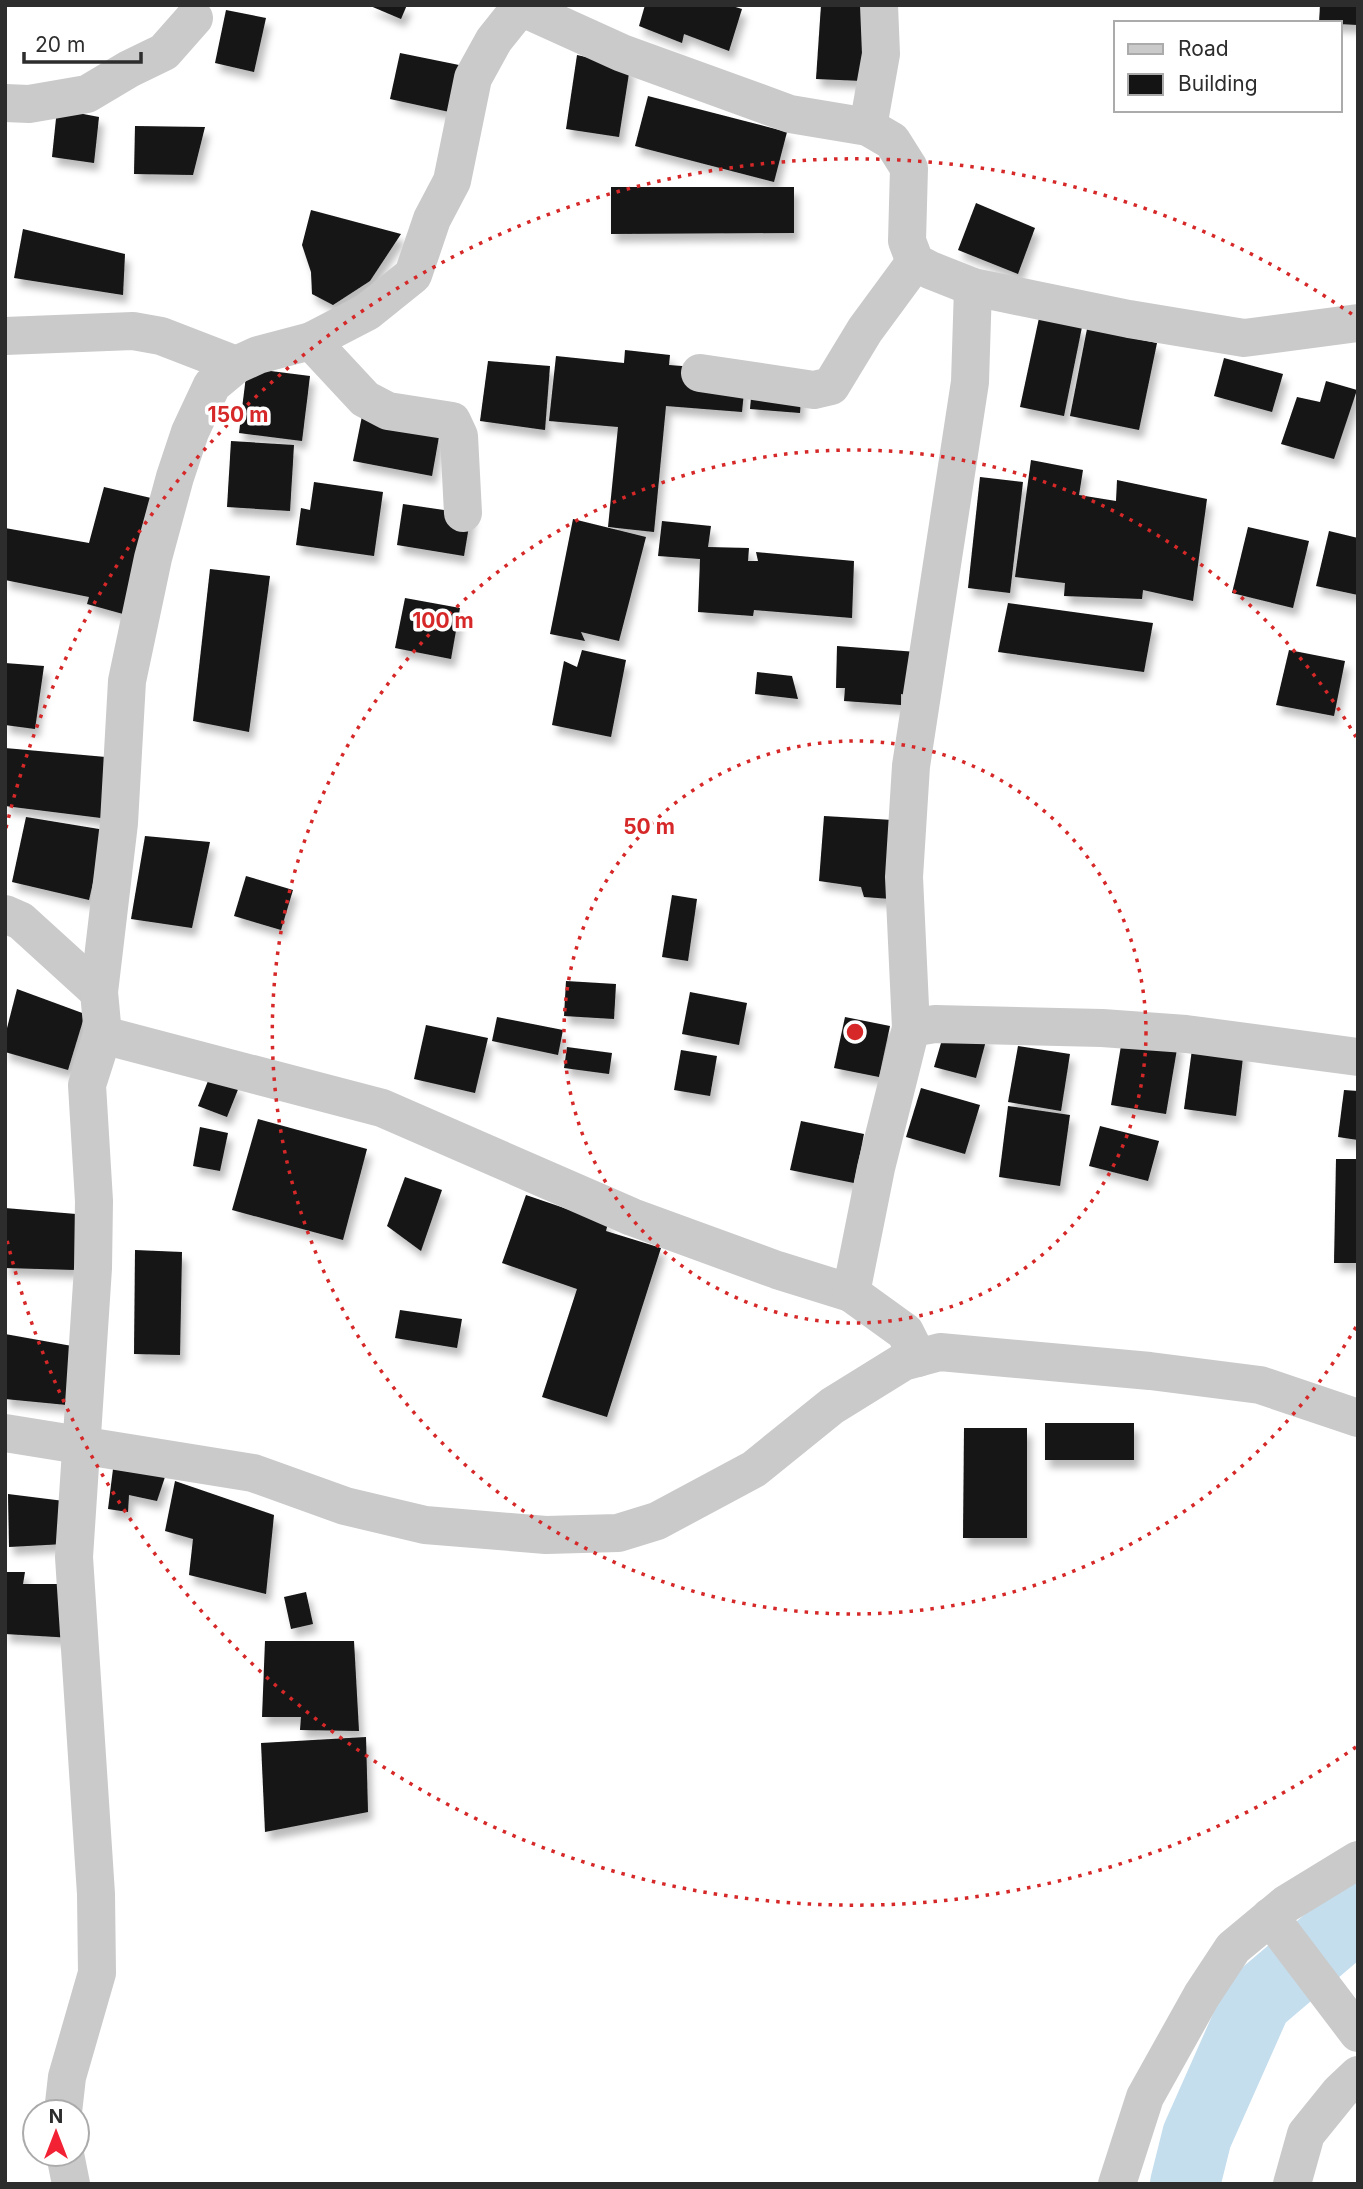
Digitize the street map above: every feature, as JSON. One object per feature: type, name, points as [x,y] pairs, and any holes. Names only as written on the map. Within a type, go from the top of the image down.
[{"type":"street","points":[[868,127],[881,54],[879,5]]},
{"type":"street","points":[[64,2098],[66,2077],[97,1973],[96,1894],[74,1557],[93,1268],[93,1187],[87,1085],[103,1035],[99,992],[119,823],[127,681],[153,558],[175,477],[190,432],[212,385],[236,365],[258,355],[311,341],[367,312],[413,275],[432,219],[452,181],[474,78],[494,40],[520,6],[622,53],[790,114],[868,127],[892,141],[909,168],[907,241],[915,262],[973,287],[1129,320],[1244,338],[1358,323]]},
{"type":"street","points":[[5,103],[29,104],[87,94],[164,52],[194,18]]},
{"type":"street","points":[[700,373],[814,390],[831,386],[865,330],[915,262]]},
{"type":"street","points":[[851,1293],[876,1168],[911,1028],[904,877],[911,766],[970,382],[973,287]]},
{"type":"street","points":[[5,336],[132,331],[161,336],[236,365]]},
{"type":"street","points":[[311,341],[365,400],[388,411],[452,421],[460,446],[463,513]]},
{"type":"street","points":[[5,914],[21,921],[99,992]]},
{"type":"street","points":[[911,1028],[935,1024],[1102,1028],[1186,1034],[1358,1057]]},
{"type":"street","points":[[103,1035],[382,1108],[632,1217],[776,1270],[851,1293],[905,1332],[918,1358]]},
{"type":"street","points":[[5,1433],[253,1473],[345,1506],[425,1524],[546,1535],[618,1533],[657,1521],[754,1469],[832,1406],[903,1362],[940,1352],[1150,1371],[1260,1385],[1358,1418]]},
{"type":"street","points":[[1117,2184],[1145,2097],[1202,1995],[1233,1948],[1272,1921],[1286,1904],[1358,1860]]},
{"type":"street","points":[[1272,1921],[1358,2033]]},
{"type":"street","points":[[1292,2184],[1306,2134],[1340,2092],[1358,2075]]},
{"type":"building","points":[[368,5],[407,5],[401,19]]},
{"type":"building","points":[[645,5],[729,5],[742,9],[729,51],[684,34],[682,43],[639,26]]},
{"type":"building","points":[[821,5],[875,5],[863,81],[816,79]]},
{"type":"building","points":[[1320,5],[1358,5],[1358,25],[1342,24],[1342,21],[1319,21]]},
{"type":"building","points":[[226,10],[266,18],[254,72],[215,63]]},
{"type":"building","points":[[400,53],[464,66],[454,113],[390,99]]},
{"type":"building","points":[[577,55],[630,67],[619,137],[566,129]]},
{"type":"building","points":[[648,96],[787,132],[774,182],[635,146]]},
{"type":"building","points":[[57,109],[99,117],[94,163],[52,157]]},
{"type":"building","points":[[135,126],[205,127],[193,175],[134,174]]},
{"type":"building","points":[[611,187],[794,187],[794,233],[611,234]]},
{"type":"building","points":[[976,203],[1035,228],[1018,274],[958,250]]},
{"type":"building","points":[[311,210],[401,234],[370,281],[333,305],[312,294],[311,272],[302,245]]},
{"type":"building","points":[[23,229],[125,254],[123,295],[14,278]]},
{"type":"building","points":[[1039,318],[1082,327],[1064,416],[1020,407]]},
{"type":"building","points":[[1087,329],[1157,343],[1139,430],[1070,416]]},
{"type":"building","points":[[625,350],[670,355],[669,365],[746,371],[742,412],[666,406],[654,532],[608,527],[618,427],[549,421],[556,356],[624,363]]},
{"type":"building","points":[[1224,358],[1283,374],[1272,412],[1214,396]]},
{"type":"building","points":[[488,361],[550,366],[545,430],[480,421]]},
{"type":"building","points":[[247,368],[310,376],[302,441],[239,433]]},
{"type":"building","points":[[753,374],[802,378],[800,413],[750,409]]},
{"type":"building","points":[[1326,381],[1357,390],[1334,459],[1281,444],[1297,397],[1320,402]]},
{"type":"building","points":[[362,416],[440,431],[432,476],[353,461]]},
{"type":"building","points":[[231,441],[294,445],[290,511],[227,507]]},
{"type":"building","points":[[1031,460],[1083,470],[1079,495],[1116,501],[1117,480],[1207,499],[1193,601],[1143,590],[1142,599],[1064,596],[1065,583],[1015,577]]},
{"type":"building","points":[[980,477],[1023,482],[1010,593],[968,588]]},
{"type":"building","points":[[314,482],[383,492],[374,556],[296,545],[301,508],[310,510]]},
{"type":"building","points":[[104,487],[151,498],[123,614],[87,604],[89,597],[5,580],[5,528],[89,543]]},
{"type":"building","points":[[403,504],[471,514],[464,556],[397,545]]},
{"type":"building","points":[[573,519],[646,537],[619,641],[581,632],[585,641],[550,634]]},
{"type":"building","points":[[662,521],[711,526],[708,547],[749,548],[748,561],[758,561],[756,552],[854,561],[852,618],[754,610],[753,616],[698,612],[700,559],[658,556]]},
{"type":"building","points":[[1248,527],[1309,541],[1293,608],[1232,593]]},
{"type":"building","points":[[1329,531],[1358,538],[1358,595],[1316,586]]},
{"type":"building","points":[[210,569],[270,576],[249,732],[193,721]]},
{"type":"building","points":[[405,598],[460,608],[451,659],[395,648]]},
{"type":"building","points":[[1008,603],[1153,623],[1144,672],[998,652]]},
{"type":"building","points":[[837,646],[917,652],[914,696],[901,694],[901,705],[844,701],[845,688],[836,688]]},
{"type":"building","points":[[582,650],[626,660],[611,737],[552,725],[564,661],[577,667]]},
{"type":"building","points":[[1289,650],[1345,661],[1334,716],[1276,705]]},
{"type":"building","points":[[5,663],[44,666],[35,729],[5,725]]},
{"type":"building","points":[[757,672],[792,676],[798,699],[755,694]]},
{"type":"building","points":[[5,748],[117,758],[109,819],[5,806]]},
{"type":"building","points":[[824,816],[893,820],[891,899],[864,897],[861,887],[819,881]]},
{"type":"building","points":[[26,817],[105,830],[89,900],[12,882]]},
{"type":"building","points":[[145,836],[210,842],[192,928],[131,919]]},
{"type":"building","points":[[246,876],[293,890],[281,930],[234,916]]},
{"type":"building","points":[[672,895],[697,899],[688,961],[662,957]]},
{"type":"building","points":[[566,981],[616,984],[614,1019],[564,1016]]},
{"type":"building","points":[[17,989],[85,1014],[68,1070],[5,1052],[5,1036]]},
{"type":"building","points":[[690,992],[747,1003],[739,1045],[682,1034]]},
{"type":"building","points":[[497,1017],[563,1030],[558,1055],[492,1041]]},
{"type":"building","points":[[845,1017],[890,1026],[879,1077],[834,1068]]},
{"type":"building","points":[[426,1025],[488,1038],[475,1093],[414,1079]]},
{"type":"building","points":[[946,1026],[987,1037],[976,1078],[934,1067]]},
{"type":"building","points":[[1123,1034],[1178,1043],[1166,1114],[1111,1105]]},
{"type":"building","points":[[1193,1042],[1244,1049],[1236,1116],[1184,1109]]},
{"type":"building","points":[[1018,1046],[1070,1054],[1061,1111],[1008,1102]]},
{"type":"building","points":[[567,1047],[612,1053],[609,1074],[564,1068]]},
{"type":"building","points":[[681,1050],[717,1056],[710,1096],[674,1090]]},
{"type":"building","points":[[210,1076],[239,1087],[227,1117],[198,1106]]},
{"type":"building","points":[[921,1088],[980,1105],[965,1154],[906,1137]]},
{"type":"building","points":[[1344,1090],[1358,1091],[1358,1140],[1338,1137]]},
{"type":"building","points":[[1008,1106],[1070,1115],[1060,1186],[999,1177]]},
{"type":"building","points":[[258,1119],[367,1149],[343,1240],[232,1210]]},
{"type":"building","points":[[801,1121],[864,1134],[854,1183],[790,1170]]},
{"type":"building","points":[[1100,1126],[1159,1141],[1148,1181],[1089,1166]]},
{"type":"building","points":[[200,1127],[228,1133],[220,1171],[193,1166]]},
{"type":"building","points":[[1336,1159],[1358,1159],[1358,1263],[1334,1263]]},
{"type":"building","points":[[405,1177],[442,1190],[421,1251],[387,1226]]},
{"type":"building","points":[[526,1195],[608,1223],[606,1231],[661,1248],[607,1417],[542,1397],[577,1289],[502,1263]]},
{"type":"building","points":[[5,1208],[76,1214],[75,1270],[5,1268]]},
{"type":"building","points":[[135,1250],[182,1252],[180,1355],[134,1354]]},
{"type":"building","points":[[400,1310],[462,1319],[457,1348],[395,1338]]},
{"type":"building","points":[[5,1334],[72,1346],[67,1405],[5,1399]]},
{"type":"building","points":[[1045,1423],[1134,1423],[1134,1460],[1045,1460]]},
{"type":"building","points":[[964,1428],[1027,1428],[1027,1538],[963,1538]]},
{"type":"building","points":[[113,1469],[165,1477],[157,1501],[129,1495],[128,1512],[108,1509]]},
{"type":"building","points":[[175,1481],[274,1515],[266,1594],[189,1575],[193,1539],[165,1531]]},
{"type":"building","points":[[8,1494],[64,1501],[64,1544],[9,1547]]},
{"type":"building","points":[[5,1572],[25,1572],[23,1584],[71,1584],[73,1638],[5,1634]]},
{"type":"building","points":[[306,1592],[313,1624],[291,1629],[284,1597]]},
{"type":"building","points":[[265,1641],[354,1641],[359,1731],[300,1730],[301,1717],[262,1717]]},
{"type":"building","points":[[366,1737],[368,1812],[265,1832],[261,1743]]},
{"type":"waterway","points":[[1185,2184],[1197,2136],[1257,2001],[1358,1915]]}]
